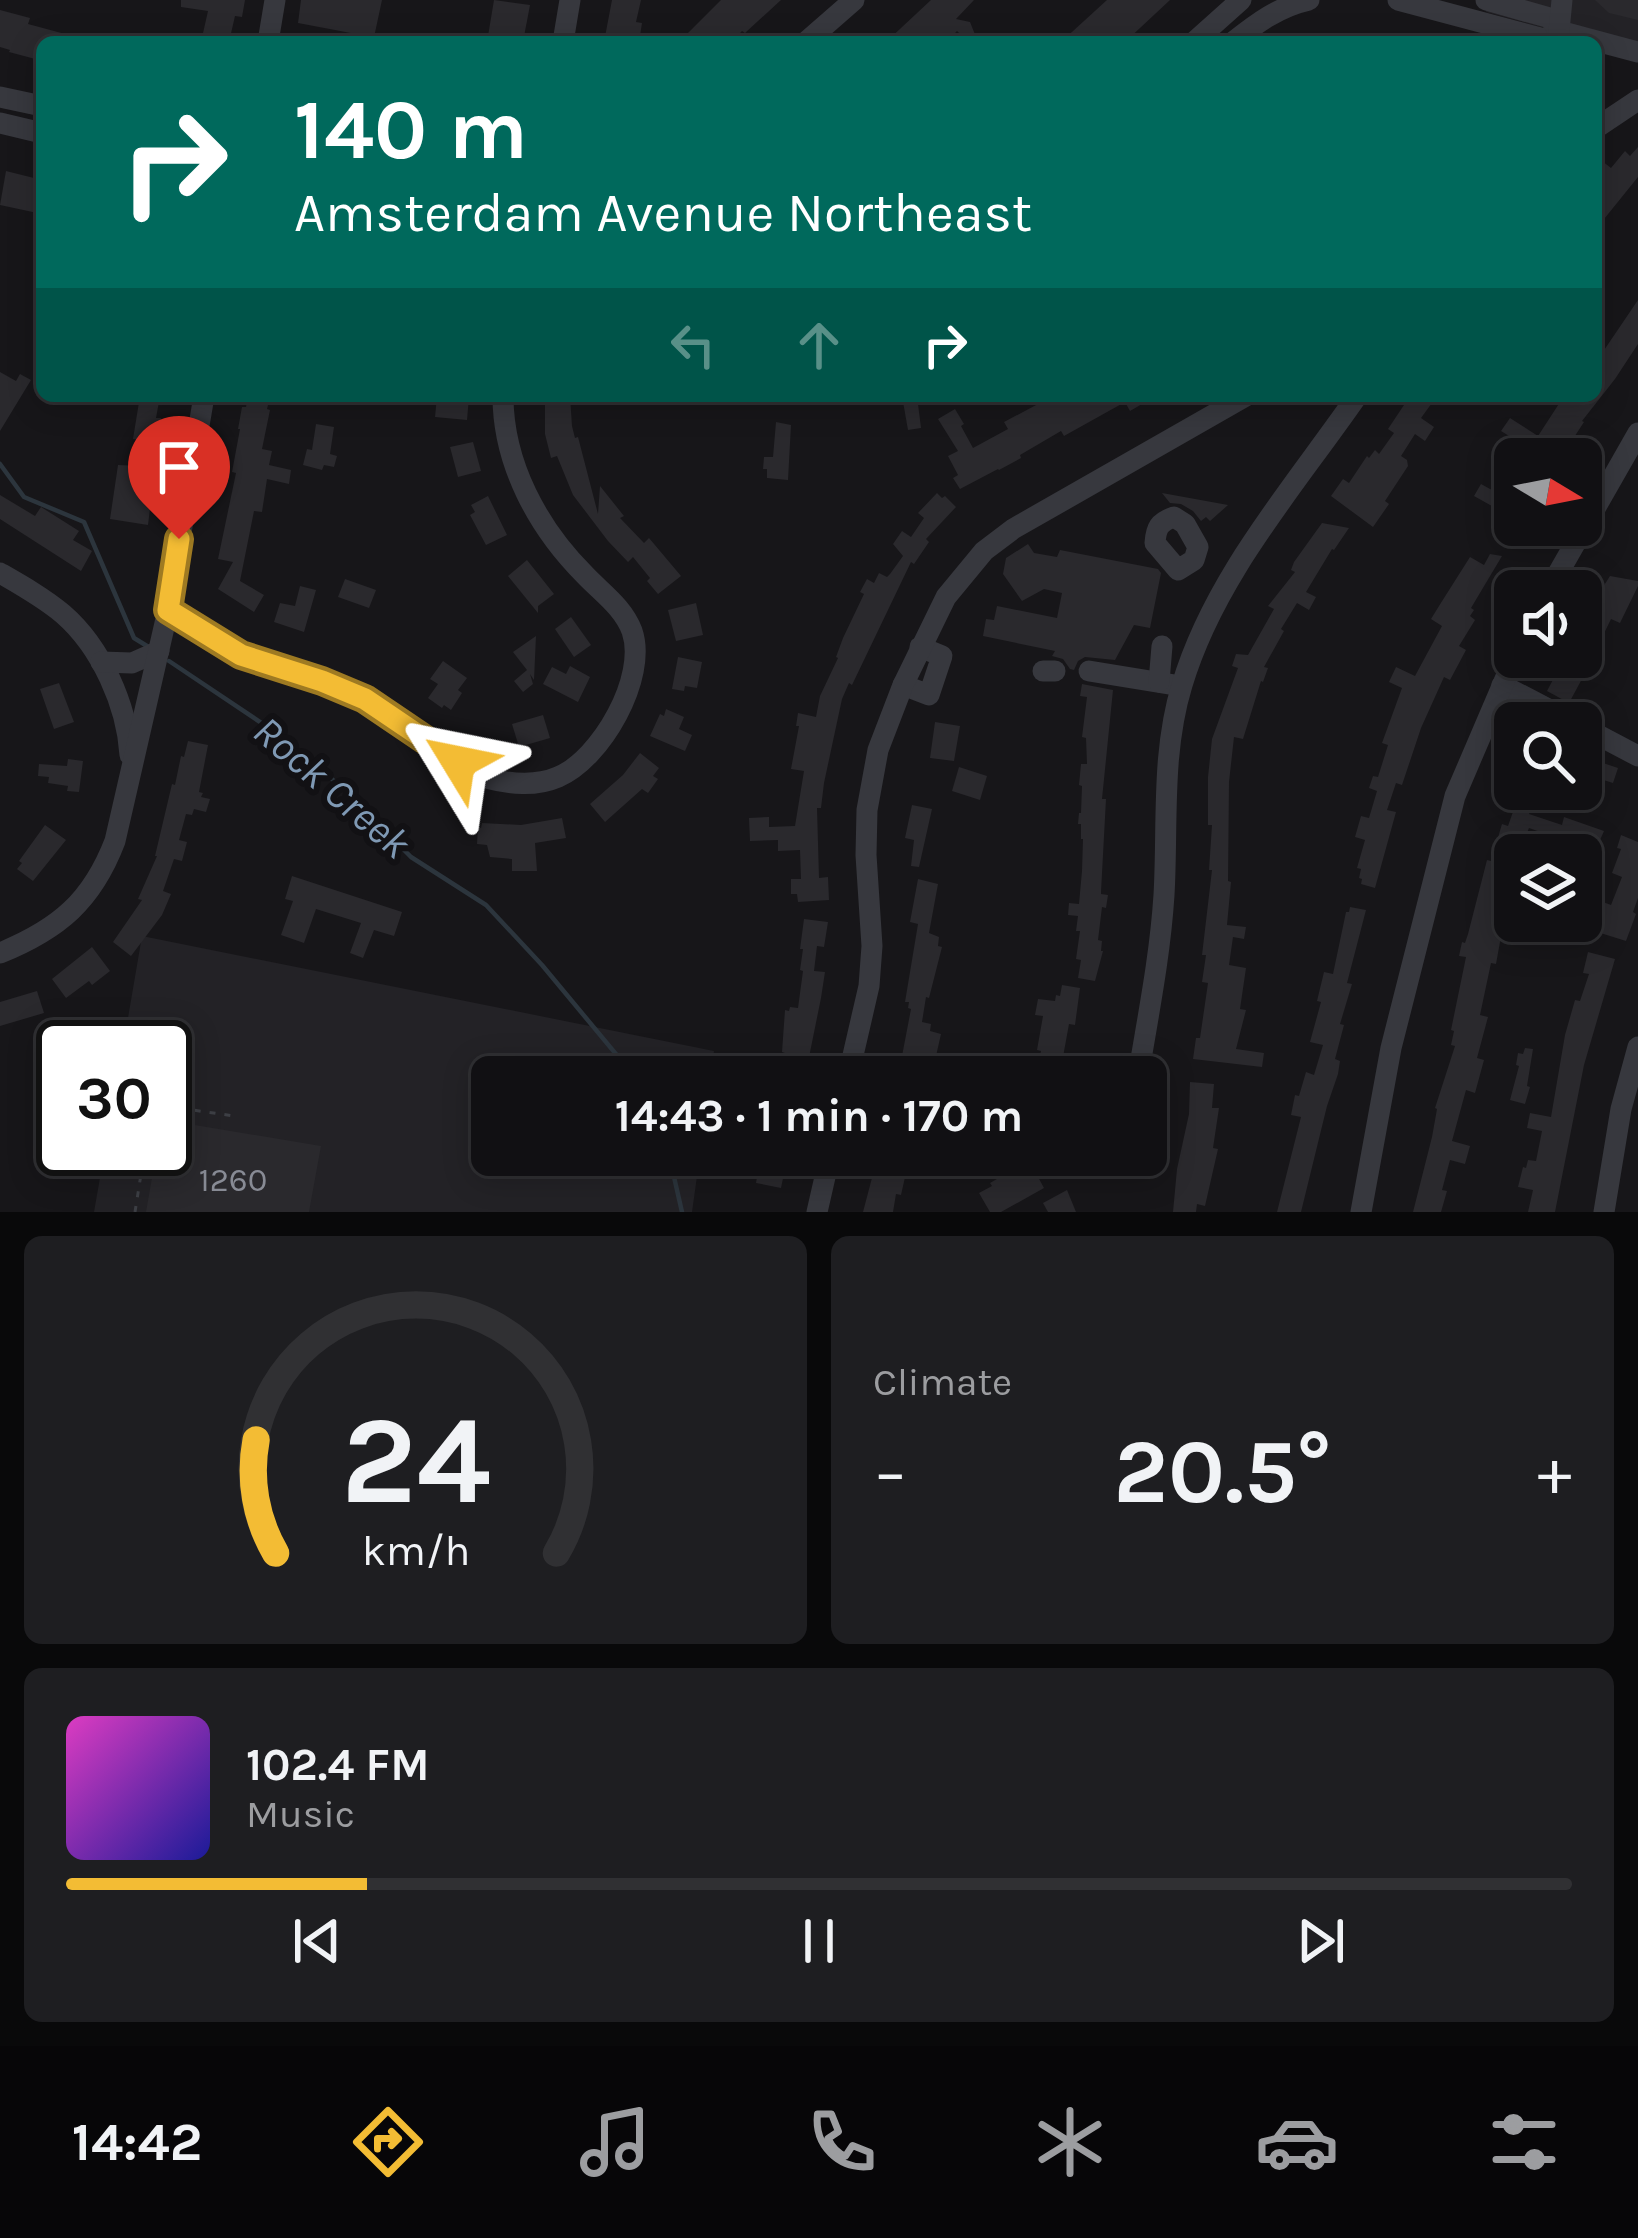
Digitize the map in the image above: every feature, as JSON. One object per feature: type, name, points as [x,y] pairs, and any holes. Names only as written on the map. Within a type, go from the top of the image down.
[{"type":"street","points":[[269,36],[275,0]]},
{"type":"street","points":[[564,36],[570,0]]},
{"type":"street","points":[[813,36],[854,0]]},
{"type":"street","points":[[1204,36],[1251,6],[1309,0]]},
{"type":"street","points":[[1398,0],[1533,36]]},
{"type":"street","points":[[1486,0],[1550,18],[1559,31],[1578,36]]},
{"type":"street","points":[[1559,31],[1562,0]]},
{"type":"street","points":[[1237,36],[1251,6]]},
{"type":"street","points":[[1550,36],[1559,31]]},
{"type":"street","points":[[1602,42],[1638,52]]},
{"type":"street","points":[[0,98],[36,105]]},
{"type":"street","points":[[1602,124],[1638,100]]},
{"type":"street","points":[[0,123],[36,132]]},
{"type":"street","points":[[0,953],[49,929],[82,901],[115,841],[168,610],[203,402]]},
{"type":"street","points":[[168,610],[241,655],[365,699],[486,778],[533,783],[577,767],[600,741],[632,682],[634,636],[617,607],[568,557],[534,508],[510,454],[503,402]]},
{"type":"street","points":[[903,685],[929,695],[931,652],[959,579],[998,540],[1235,402]]},
{"type":"street","points":[[1170,684],[1237,568],[1353,402]]},
{"type":"street","points":[[1560,570],[1638,433]]},
{"type":"street","points":[[0,573],[62,614],[101,662],[126,723],[131,773]]},
{"type":"street","points":[[1141,1056],[1158,966],[1166,866],[1166,769],[1172,727],[1162,646]]},
{"type":"street","points":[[101,662],[132,663],[159,651]]},
{"type":"street","points":[[853,1056],[871,964],[866,855],[870,788],[884,730],[903,685],[931,652]]},
{"type":"street","points":[[1089,671],[1170,684]]},
{"type":"street","points":[[1361,1212],[1391,1048],[1455,796],[1505,678]]},
{"type":"street","points":[[1502,685],[1534,702]]},
{"type":"street","points":[[1602,737],[1638,756]]},
{"type":"street","points":[[1604,1212],[1621,1109],[1638,1047]]},
{"type":"street","points":[[817,1212],[825,1176]]},
{"type":"path","points":[[192,1110],[234,1116]]},
{"type":"path","points":[[135,1212],[141,1176]]},
{"type":"shaded area","points":[[1488,0],[1638,0],[1638,54],[1602,44],[1602,36],[1573,36],[1486,12]]},
{"type":"shaded area","points":[[142,936],[714,1051],[713,1056],[471,1056],[471,1176],[697,1176],[692,1212],[94,1212],[100,1176],[192,1176],[192,1020],[128,1020]]},
{"type":"building","points":[[181,0],[245,0],[242,17],[235,16],[230,36],[202,36],[208,11],[181,7]]},
{"type":"building","points":[[301,0],[382,0],[374,36],[298,23]]},
{"type":"building","points":[[494,0],[530,5],[524,36],[488,36]]},
{"type":"building","points":[[612,0],[641,0],[636,22],[642,23],[640,36],[605,36]]},
{"type":"building","points":[[721,0],[781,0],[737,36],[685,36]]},
{"type":"building","points":[[931,0],[974,0],[956,19],[970,22],[976,36],[957,31],[952,36],[892,36]]},
{"type":"building","points":[[1107,0],[1170,0],[1131,36],[1068,36]]},
{"type":"building","points":[[1595,0],[1638,0],[1638,20],[1609,13]]},
{"type":"building","points":[[0,10],[30,18],[28,24],[73,36],[36,36],[36,59],[0,47]]},
{"type":"building","points":[[1638,147],[1638,177],[1602,222],[1602,161],[1611,168],[1625,151],[1630,156]]},
{"type":"building","points":[[6,171],[36,178],[36,213],[0,205]]},
{"type":"building","points":[[1638,300],[1638,344],[1602,396],[1602,353]]},
{"type":"building","points":[[0,372],[16,381],[20,374],[31,380],[0,431]]},
{"type":"building","points":[[139,402],[159,402],[148,525],[110,519],[118,465],[141,466],[145,441],[133,439]]},
{"type":"building","points":[[247,402],[268,405],[262,449],[272,451],[269,465],[291,470],[289,484],[267,479],[262,512],[254,511],[240,581],[264,595],[254,612],[218,589],[233,562],[218,559],[236,473],[232,472],[242,407]]},
{"type":"building","points":[[436,402],[469,402],[467,420],[435,417]]},
{"type":"building","points":[[545,402],[570,402],[572,426],[598,514],[600,486],[624,516],[620,518],[644,543],[649,538],[681,576],[658,594],[633,557],[628,562],[573,495],[557,456],[551,458]]},
{"type":"building","points":[[903,402],[918,402],[921,428],[908,430]]},
{"type":"building","points":[[1042,402],[1125,402],[1064,436],[1061,431],[960,489],[948,456],[958,451],[938,419],[955,409],[973,448],[1008,429],[1004,422]]},
{"type":"building","points":[[1406,402],[1433,402],[1421,418],[1434,427],[1425,441],[1415,434],[1401,456],[1408,466],[1373,527],[1331,496],[1343,479],[1349,483],[1367,456],[1375,450],[1379,454],[1394,433],[1388,429]]},
{"type":"building","points":[[1560,402],[1597,402],[1574,438],[1512,438],[1501,431],[1510,418],[1538,436]]},
{"type":"building","points":[[776,422],[791,425],[788,480],[767,478],[767,469],[763,469],[764,457],[773,457]]},
{"type":"building","points":[[316,424],[334,427],[330,454],[337,456],[334,467],[324,465],[322,470],[303,465],[307,449],[312,450]]},
{"type":"building","points":[[473,442],[481,471],[458,477],[450,447]]},
{"type":"building","points":[[1481,484],[1494,491],[1494,507],[1474,496]]},
{"type":"building","points":[[937,493],[956,507],[911,562],[842,699],[821,808],[817,808],[819,878],[828,877],[829,900],[798,902],[797,894],[791,894],[791,879],[801,879],[800,850],[778,851],[778,840],[750,841],[749,818],[769,817],[769,827],[795,826],[804,771],[791,769],[798,713],[816,717],[867,579],[874,583],[879,573],[890,574],[903,556],[893,544],[902,531],[911,537],[924,518],[918,513]]},
{"type":"building","points":[[1162,493],[1228,505],[1210,521],[1206,517],[1201,521]]},
{"type":"building","points":[[0,495],[35,516],[41,507],[79,531],[73,540],[92,551],[81,571],[0,519]]},
{"type":"building","points":[[488,496],[507,535],[486,545],[470,515],[475,512],[471,505]]},
{"type":"building","points":[[1322,523],[1349,528],[1306,592],[1316,597],[1309,610],[1297,603],[1281,629],[1264,667],[1268,668],[1243,739],[1234,737],[1229,782],[1227,925],[1246,927],[1244,939],[1233,937],[1229,965],[1246,968],[1240,1009],[1246,1010],[1236,1049],[1264,1053],[1262,1067],[1193,1059],[1208,983],[1202,982],[1206,955],[1202,955],[1212,870],[1208,777],[1212,739],[1238,668],[1232,666],[1236,654],[1248,655],[1274,609],[1268,606],[1295,572],[1291,570],[1294,562]]},
{"type":"building","points":[[1028,544],[1034,553],[1057,557],[1060,550],[1158,569],[1150,628],[1134,625],[1115,660],[1085,657],[1074,670],[1052,656],[1055,651],[983,636],[986,619],[994,620],[997,606],[1057,618],[1062,593],[1044,589],[1022,601],[1003,574],[1006,558]]},
{"type":"building","points":[[1490,554],[1502,556],[1471,608],[1475,620],[1459,646],[1466,650],[1450,680],[1444,677],[1402,785],[1396,783],[1387,810],[1396,812],[1375,888],[1361,884],[1361,869],[1357,868],[1365,840],[1355,837],[1361,816],[1369,818],[1377,791],[1369,788],[1373,776],[1378,777],[1388,745],[1382,743],[1402,688],[1389,682],[1396,667],[1415,676],[1442,626],[1431,619],[1470,557],[1484,565]]},
{"type":"building","points":[[527,560],[554,594],[538,606],[538,613],[508,576]]},
{"type":"building","points":[[1610,576],[1638,581],[1620,623],[1611,619],[1602,638],[1602,589]]},
{"type":"building","points":[[345,579],[376,590],[369,608],[338,597]]},
{"type":"building","points":[[300,586],[316,590],[304,632],[274,622],[280,603],[295,606]]},
{"type":"building","points":[[696,603],[703,635],[676,641],[668,610]]},
{"type":"building","points":[[571,617],[591,645],[574,657],[555,629]]},
{"type":"building","points":[[536,636],[534,680],[530,674],[533,684],[523,692],[514,681],[527,670],[513,652]]},
{"type":"building","points":[[678,657],[702,662],[697,688],[672,689]]},
{"type":"building","points":[[443,661],[467,678],[451,710],[428,698],[438,684],[430,679]]},
{"type":"building","points":[[570,666],[590,677],[578,702],[543,684],[552,667],[566,674]]},
{"type":"building","points":[[1554,678],[1582,678],[1570,702],[1547,691]]},
{"type":"building","points":[[59,683],[74,722],[54,729],[40,689]]},
{"type":"building","points":[[1082,684],[1113,690],[1102,799],[1106,799],[1101,894],[1108,895],[1106,908],[1102,907],[1098,940],[1103,951],[1095,981],[1078,978],[1078,916],[1068,915],[1069,903],[1079,904],[1082,871],[1079,785],[1081,764],[1087,764],[1086,738],[1082,737],[1087,697],[1080,696]]},
{"type":"building","points":[[666,709],[684,717],[679,729],[692,735],[685,751],[650,736]]},
{"type":"building","points":[[543,715],[550,738],[519,747],[512,724]]},
{"type":"building","points":[[935,722],[960,726],[954,761],[930,758]]},
{"type":"building","points":[[188,741],[208,745],[199,792],[210,799],[206,812],[194,809],[192,815],[186,814],[179,840],[187,842],[182,861],[174,859],[163,891],[171,894],[162,915],[131,956],[113,942],[142,900],[138,899],[157,856],[172,784]]},
{"type":"building","points":[[640,753],[659,768],[653,776],[658,779],[648,793],[642,789],[605,822],[590,804]]},
{"type":"building","points":[[68,759],[83,761],[79,792],[38,776],[39,764],[67,766]]},
{"type":"building","points":[[1602,763],[1618,768],[1613,783],[1602,780]]},
{"type":"building","points":[[959,767],[987,776],[980,800],[952,791]]},
{"type":"building","points":[[912,805],[932,809],[919,867],[911,866],[914,840],[905,838]]},
{"type":"building","points":[[1514,810],[1530,810],[1529,814],[1562,825],[1564,817],[1604,831],[1602,836],[1546,834],[1529,828],[1527,834],[1499,834],[1502,824],[1508,826]]},
{"type":"building","points":[[562,818],[566,838],[535,843],[537,871],[512,871],[512,859],[490,857],[487,845],[477,844],[482,823],[521,825]]},
{"type":"building","points":[[45,825],[66,840],[33,881],[17,869]]},
{"type":"building","points":[[1621,835],[1638,842],[1638,898],[1626,941],[1602,934],[1603,902],[1611,905],[1622,877],[1612,873],[1621,849],[1617,848]]},
{"type":"building","points":[[1494,851],[1494,942],[1500,942],[1480,1015],[1488,1017],[1477,1058],[1484,1060],[1475,1093],[1466,1090],[1452,1141],[1470,1146],[1465,1164],[1450,1160],[1441,1212],[1413,1212],[1435,1108],[1455,1046],[1451,1045],[1451,1030],[1466,957],[1459,956],[1462,942],[1487,860],[1491,861]]},
{"type":"building","points":[[292,876],[402,912],[394,936],[374,930],[363,958],[350,953],[361,923],[316,909],[304,943],[281,935],[293,901],[285,899]]},
{"type":"building","points":[[918,879],[938,884],[929,933],[939,937],[942,947],[922,1022],[941,1034],[936,1056],[902,1056],[918,924],[910,922]]},
{"type":"building","points":[[1350,907],[1366,910],[1340,1024],[1344,1025],[1335,1059],[1340,1061],[1338,1074],[1301,1212],[1277,1212],[1301,1117],[1291,1115],[1295,1095],[1299,1096],[1306,1072],[1314,1075],[1323,1045],[1310,1042],[1321,1002],[1317,1001],[1324,972],[1333,974]]},
{"type":"building","points":[[804,919],[828,922],[824,947],[817,946],[814,971],[825,972],[809,1056],[784,1056],[785,1010],[798,1008],[803,971]]},
{"type":"building","points":[[92,947],[110,971],[66,998],[52,979]]},
{"type":"building","points":[[1588,952],[1615,959],[1584,1065],[1555,1212],[1528,1212],[1533,1190],[1518,1187],[1523,1167],[1528,1160],[1536,1161],[1542,1131],[1527,1128],[1530,1113],[1551,1117],[1565,1035],[1589,974],[1583,973]]},
{"type":"building","points":[[1062,985],[1080,988],[1075,1025],[1069,1024],[1063,1056],[1040,1056],[1043,1016],[1035,1015],[1038,999],[1055,1001]]},
{"type":"building","points":[[37,991],[44,1013],[0,1026],[0,1002]]},
{"type":"building","points":[[1525,1048],[1533,1049],[1525,1104],[1510,1100],[1518,1053],[1523,1054]]},
{"type":"building","points":[[1190,1082],[1214,1084],[1212,1108],[1219,1108],[1213,1148],[1218,1149],[1205,1206],[1197,1204],[1196,1212],[1173,1212],[1189,1114]]},
{"type":"building","points":[[192,1124],[321,1146],[309,1212],[146,1212],[152,1176],[192,1176]]},
{"type":"building","points":[[753,1176],[784,1176],[781,1188],[756,1183]]},
{"type":"building","points":[[872,1176],[905,1176],[893,1212],[863,1212]]},
{"type":"building","points":[[1002,1176],[1038,1176],[1044,1188],[1001,1212],[990,1212],[979,1193]]},
{"type":"building","points":[[1067,1190],[1076,1212],[1048,1212],[1043,1203]]},
{"type":"waterway","name":"Rock Creek","points":[[0,464],[24,497],[84,522],[134,638],[147,646]]},
{"type":"waterway","name":"Rock Creek","points":[[169,661],[281,736],[347,792],[411,857],[486,905],[618,1056]]},
{"type":"waterway","name":"Rock Creek","points":[[674,1176],[682,1212]]},
{"type":"route","points":[[179,539],[168,610],[241,655],[365,699],[458,762]]}]
